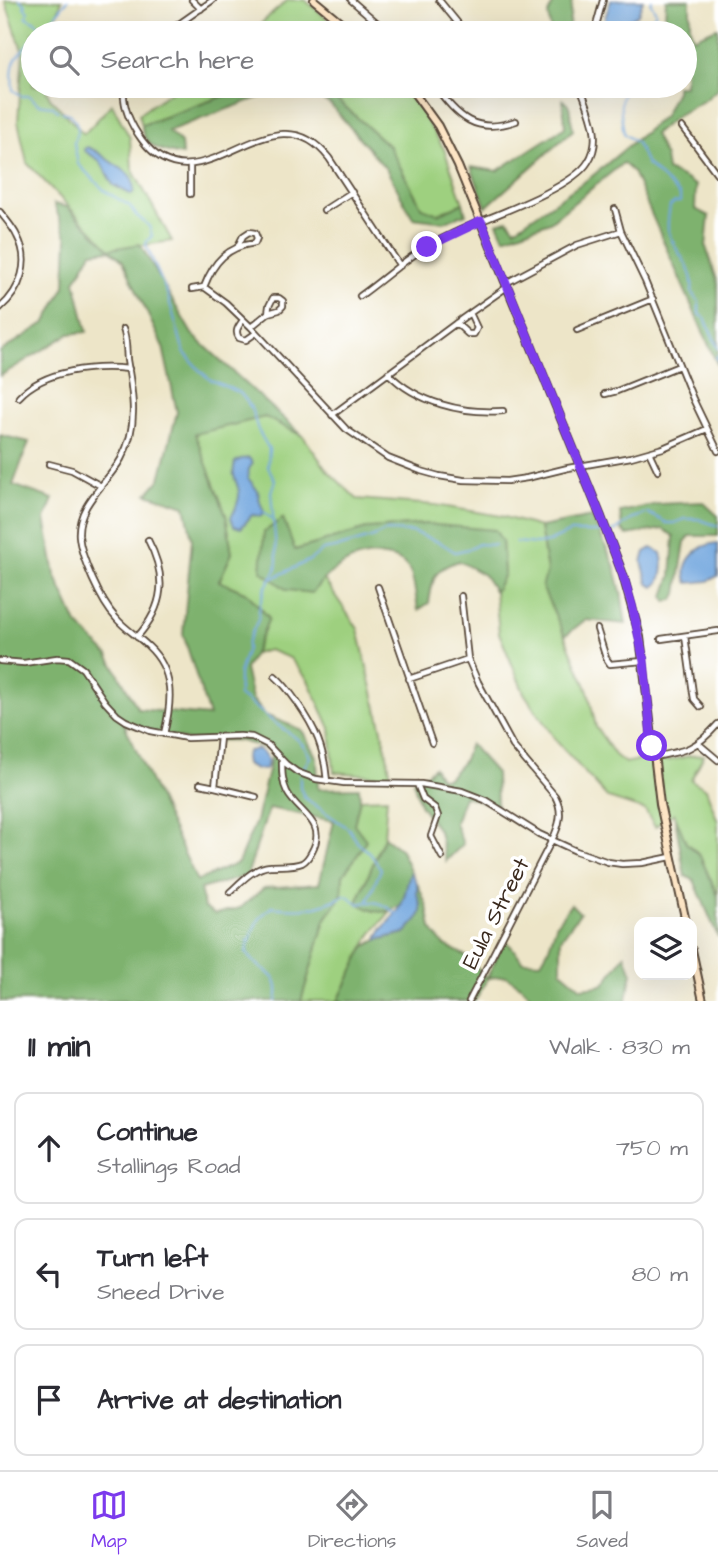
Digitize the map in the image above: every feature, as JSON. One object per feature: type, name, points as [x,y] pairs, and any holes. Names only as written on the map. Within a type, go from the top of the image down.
[{"type":"street","points":[[192,0],[201,9]]},
{"type":"street","points":[[184,21],[213,0]]},
{"type":"street","points":[[314,0],[339,21]]},
{"type":"street","points":[[351,0],[375,21]]},
{"type":"street","points":[[439,0],[456,21]]},
{"type":"street","points":[[597,21],[603,0]]},
{"type":"street","points":[[124,98],[128,118],[147,146],[166,160],[190,166],[215,159],[266,136],[291,134],[307,139],[321,149],[400,266]]},
{"type":"street","points":[[418,98],[445,139],[481,221],[601,517],[632,605],[644,661],[660,804],[685,917]]},
{"type":"street","points":[[444,98],[457,114],[470,121],[491,126],[516,121]]},
{"type":"street","points":[[360,296],[427,247],[525,203],[580,172],[588,163],[595,145],[593,126],[584,98]]},
{"type":"street","points":[[682,127],[718,174]]},
{"type":"street","points":[[190,166],[190,194]]},
{"type":"street","points":[[324,210],[352,192]]},
{"type":"street","points":[[615,209],[621,232],[653,299],[679,366],[718,451]]},
{"type":"street","points":[[0,212],[20,241],[24,261],[18,286],[8,301],[0,307]]},
{"type":"street","points":[[332,415],[506,285],[577,245],[621,232]]},
{"type":"street","points":[[204,287],[216,263],[238,246]]},
{"type":"street","points":[[192,289],[204,287],[226,303],[357,438],[402,465],[439,476],[475,481],[507,481],[649,452],[707,429]]},
{"type":"street","points":[[577,330],[653,299]]},
{"type":"street","points":[[251,327],[268,313]]},
{"type":"street","points":[[456,323],[468,334],[474,334],[477,328],[470,313]]},
{"type":"street","points":[[243,320],[237,331],[239,338],[248,340],[256,333]]},
{"type":"street","points":[[123,329],[134,407],[131,433],[121,459],[82,514],[80,544],[104,603],[116,619],[158,657],[164,667],[170,700],[164,734]]},
{"type":"street","points":[[605,394],[679,366]]},
{"type":"street","points":[[19,397],[43,381],[67,372],[88,368],[129,369]]},
{"type":"street","points":[[388,373],[405,387],[444,406],[471,411],[503,411]]},
{"type":"street","points":[[649,452],[658,471]]},
{"type":"street","points":[[49,464],[72,470],[101,486]]},
{"type":"street","points":[[137,637],[154,614],[160,590],[158,566],[148,540]]},
{"type":"street","points":[[378,587],[432,743]]},
{"type":"street","name":"Eula Street","points":[[461,596],[468,659],[478,682],[513,746],[557,800],[560,810],[560,819],[551,840],[469,1001]]},
{"type":"street","points":[[597,629],[610,664],[644,661]]},
{"type":"street","points":[[661,639],[718,631]]},
{"type":"street","points":[[685,636],[694,699],[701,707]]},
{"type":"street","points":[[0,661],[24,663],[69,659],[83,669],[117,715],[140,728],[187,738],[255,738],[268,745],[297,772],[327,781],[440,786],[473,795],[551,840],[601,860],[642,863],[671,857]]},
{"type":"street","points":[[410,679],[468,659]]},
{"type":"street","points":[[275,676],[286,686],[314,726],[323,753],[327,781]]},
{"type":"street","points":[[654,757],[680,752],[699,744],[718,724]]},
{"type":"street","points":[[215,787],[220,737]]},
{"type":"street","points":[[699,744],[718,760]]},
{"type":"street","points":[[230,892],[255,870],[304,862],[316,843],[317,833],[313,823],[292,802],[285,789],[282,760]]},
{"type":"street","points":[[200,784],[256,797]]},
{"type":"street","points":[[417,784],[424,799],[435,808],[438,816],[431,836],[442,857]]},
{"type":"street","points":[[697,973],[703,1001]]},
{"type":"green space","points":[[5,0],[62,0],[55,21],[21,21],[21,47]]},
{"type":"green space","points":[[288,0],[305,0],[330,21],[264,21]]},
{"type":"green space","points":[[555,0],[572,0],[569,21],[549,21],[548,14]]},
{"type":"green space","points":[[666,0],[690,0],[690,21],[665,21]]},
{"type":"green space","points":[[718,28],[718,89],[654,134],[665,157],[667,170],[696,186],[695,209],[709,216],[706,247],[718,283],[718,366],[633,172],[623,163],[550,222],[504,238],[497,223],[508,220],[515,229],[591,177],[664,116],[673,98],[697,98],[697,36]]},
{"type":"green space","points":[[21,80],[21,98],[50,98],[84,134],[112,104],[130,138],[132,169],[172,241],[110,250],[27,163],[18,121]]},
{"type":"green space","points":[[162,98],[218,98],[142,125],[139,114]]},
{"type":"green space","points":[[218,98],[257,98],[168,131],[181,143],[182,155],[155,147],[145,139],[142,125]]},
{"type":"green space","points":[[320,98],[335,98],[389,146],[422,208],[438,214],[463,203],[466,214],[444,222],[413,218],[387,170],[331,105]]},
{"type":"green space","points":[[335,98],[411,98],[444,149],[463,203],[438,214],[422,208],[389,146]]},
{"type":"green space","points":[[563,100],[569,106],[573,130],[486,207],[471,167],[497,171],[565,127]]},
{"type":"green space","points":[[54,204],[67,207],[110,249],[140,244],[192,334],[303,436],[265,417],[195,434],[226,515],[232,553],[219,581],[247,593],[269,618],[245,669],[252,699],[265,715],[302,730],[317,758],[318,789],[359,788],[360,799],[354,824],[366,840],[343,875],[342,894],[325,920],[301,1001],[0,1001],[0,435],[29,442],[13,485],[53,499],[45,519],[55,575],[77,624],[108,655],[138,709],[209,716],[183,634],[192,539],[185,506],[147,494],[160,479],[177,412],[163,347],[123,261],[110,250],[92,252],[75,281],[87,332],[69,334],[0,376],[0,352],[46,322],[65,286],[67,239]],"holes":[[[124,724],[190,741],[237,740],[273,750],[256,821],[238,863],[197,881]],[[269,808],[334,821],[319,884],[264,888],[240,908],[215,914],[204,907],[200,889],[247,876]]]},
{"type":"green space","points":[[265,417],[303,436],[327,470],[357,499],[435,505],[501,516],[540,527],[547,571],[562,630],[588,691],[596,727],[615,755],[625,763],[649,758],[667,761],[704,755],[691,780],[706,789],[718,822],[718,896],[699,854],[686,843],[674,813],[655,827],[645,810],[608,798],[557,742],[524,693],[499,633],[495,592],[504,574],[502,541],[425,524],[370,528],[295,550],[264,532],[323,578],[358,629],[391,777],[334,772],[330,728],[308,680],[290,658],[269,650],[254,654],[269,618],[247,593],[219,581],[232,553],[226,515],[194,433]]},
{"type":"green space","points":[[703,502],[718,516],[718,536],[690,536],[685,542],[677,594],[673,600],[666,601],[664,596],[671,576],[674,536],[663,529],[627,535],[622,530],[620,512],[658,504]]},
{"type":"green space","points":[[592,517],[615,567],[626,624],[585,620],[565,636],[542,587],[547,571],[540,527]]},
{"type":"green space","points":[[283,518],[295,550],[370,528],[425,524],[495,530],[502,541],[504,574],[495,592],[484,575],[459,561],[450,564],[436,575],[429,603],[418,610],[410,571],[398,560],[378,555],[346,563],[327,576],[312,593],[287,590],[261,571],[264,532]]},
{"type":"green space","points":[[470,744],[496,773],[497,806],[464,796],[455,823],[463,844],[446,861],[439,832],[420,804],[413,781],[434,767],[440,778],[448,778],[463,762]]},
{"type":"green space","points":[[387,798],[384,837],[357,903],[373,911],[390,912],[371,934],[338,1001],[301,1001],[325,920],[342,894],[343,875],[357,856],[354,824],[360,799]]},
{"type":"green space","points":[[674,813],[686,843],[699,854],[718,896],[718,937],[694,880],[685,876]]},
{"type":"green space","points":[[384,837],[401,850],[411,872],[402,904],[379,912],[357,903]]},
{"type":"green space","points":[[417,883],[427,906],[431,928],[443,944],[466,956],[487,978],[505,939],[523,961],[541,962],[557,923],[571,904],[580,913],[561,939],[561,971],[581,988],[599,986],[604,984],[625,955],[632,973],[626,1001],[535,1001],[522,987],[506,976],[488,978],[475,1001],[338,1001],[364,947],[377,940],[405,933],[418,918],[421,906]]},
{"type":"water","points":[[611,0],[643,0],[638,14],[627,21],[604,21]]},
{"type":"water","points":[[87,147],[127,172],[133,181],[133,194],[113,185],[100,161],[85,151]]},
{"type":"water","points":[[249,458],[253,463],[248,478],[258,491],[264,512],[261,516],[252,515],[241,528],[234,526],[231,518],[239,496],[234,468],[235,462]]},
{"type":"water","points":[[718,543],[718,576],[708,581],[688,583],[686,568],[692,556],[703,547]]},
{"type":"water","points":[[652,548],[661,553],[663,562],[661,576],[654,587],[648,584],[642,562],[645,552]]},
{"type":"water","points":[[257,749],[267,758],[268,764],[264,770],[246,764],[248,751]]},
{"type":"water","points":[[411,872],[417,883],[421,906],[418,919],[405,933],[377,940],[400,907]]},
{"type":"waterway","points":[[20,0],[26,5],[26,17],[33,21]]},
{"type":"waterway","points":[[50,21],[68,0]]},
{"type":"waterway","points":[[650,21],[656,12],[650,2],[652,0]]},
{"type":"waterway","points":[[21,51],[12,73],[13,90],[21,95]]},
{"type":"waterway","points":[[32,98],[38,104],[52,106],[58,111]]},
{"type":"waterway","points":[[622,98],[621,116],[624,134],[637,143],[647,164],[680,195],[680,202],[670,206],[668,229],[690,274],[692,292],[699,302],[699,314],[705,318],[718,348]]},
{"type":"waterway","points":[[62,112],[70,114],[78,128],[74,143],[78,164],[105,191],[130,206],[149,226],[152,236],[146,245],[167,293],[184,352],[211,380],[240,393],[251,408],[258,430],[269,449],[268,467],[275,480],[271,492],[276,570],[265,588],[258,620],[247,643],[239,673],[239,696],[302,744],[310,757],[303,769]]},
{"type":"waterway","points":[[718,355],[718,360]]},
{"type":"waterway","points":[[264,512],[271,518]]},
{"type":"waterway","points":[[609,532],[648,513],[667,523],[698,519],[718,526]]},
{"type":"waterway","points":[[269,580],[310,560],[323,550],[374,537],[385,531],[413,532],[441,543],[455,552],[478,544],[495,545]]},
{"type":"waterway","points":[[516,542],[537,544],[549,542],[570,532],[604,532]]},
{"type":"waterway","points":[[300,776],[300,788],[305,798],[349,829],[381,869],[368,900]]},
{"type":"waterway","points":[[276,1001],[277,991],[273,977],[246,952],[255,926],[262,915],[272,907],[310,907],[346,895],[359,904],[379,903],[396,914]]},
{"type":"route","points":[[427,247],[481,221],[623,575],[640,637],[652,746]]}]
